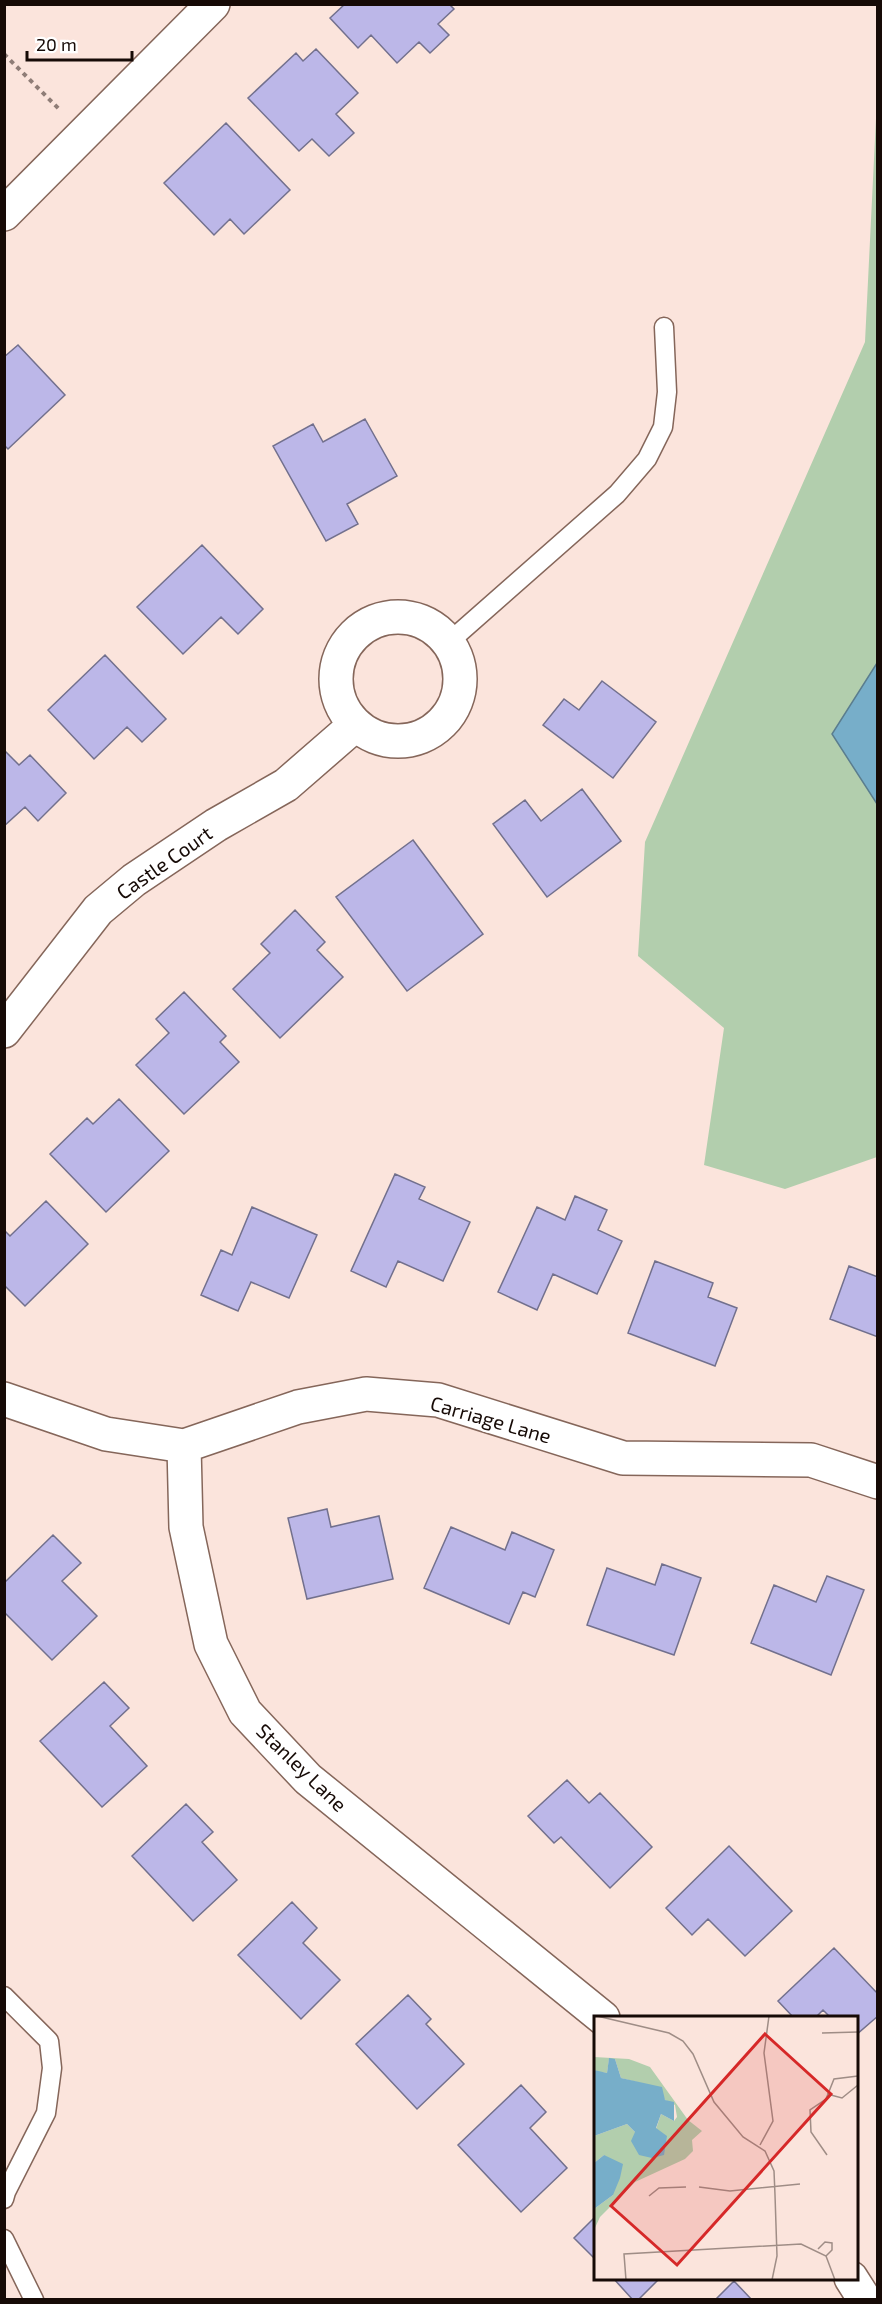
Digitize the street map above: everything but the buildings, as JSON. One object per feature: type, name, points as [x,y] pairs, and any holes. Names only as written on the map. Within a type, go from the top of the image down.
[{"type":"street","points":[[4,214],[213,4]]},
{"type":"street","points":[[406,616],[430,625],[449,642],[460,666],[459,693],[448,717],[428,734],[403,742],[377,739],[355,725],[339,704],[334,678],[340,652],[356,631],[380,618],[406,616]]},
{"type":"street","name":"Castle Court","points":[[4,1031],[98,910],[134,880],[207,831],[286,785],[355,725]]},
{"type":"street","name":"Carriage Lane","points":[[4,1399],[106,1434],[184,1446],[298,1407],[366,1394],[438,1400],[623,1458],[811,1460],[878,1482]]},
{"type":"street","name":"Stanley Lane","points":[[184,1446],[186,1527],[211,1644],[245,1712],[308,1779],[601,2016]]},
{"type":"street","points":[[852,2280],[865,2300]]},
{"type":"lane","points":[[449,642],[617,494],[647,459],[663,427],[667,392],[664,327]]},
{"type":"lane","points":[[4,1996],[49,2041],[52,2068],[46,2113],[4,2199]]},
{"type":"lane","points":[[4,2239],[13,2276],[34,2300]]},
{"type":"path","points":[[4,54],[84,134]]},
{"type":"green space","points":[[877,98],[877,663],[832,734],[877,804],[877,1157],[785,1189],[704,1165],[724,1028],[638,956],[645,842],[865,342]]},
{"type":"water","points":[[878,663],[877,804],[832,734]]}]
